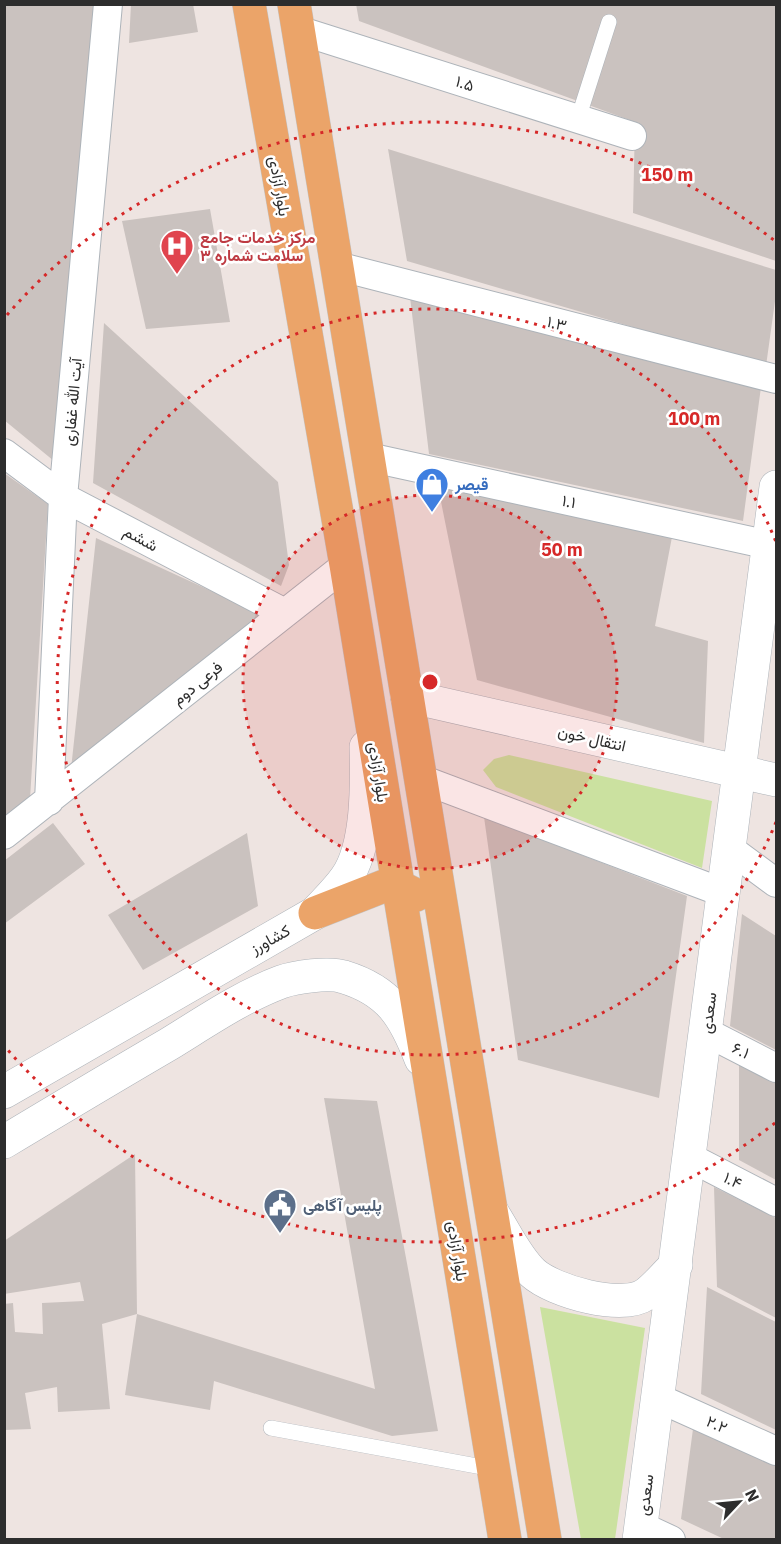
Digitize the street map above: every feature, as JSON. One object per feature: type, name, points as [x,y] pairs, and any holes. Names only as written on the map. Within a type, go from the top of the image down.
[{"type":"main road","name":"بلوار آزادی","points":[[249,4],[346,565],[505,1539]]},
{"type":"main road","points":[[296,17],[545,1539]]},
{"type":"main road","name":"سعدی","points":[[640,1533],[777,486]]},
{"type":"main road","name":"کشاورز","points":[[4,1092],[315,913],[347,877],[361,844],[367,784],[363,674]]},
{"type":"main road","name":"انتقال خون","points":[[407,696],[777,780]]},
{"type":"main road","points":[[315,913],[384,886],[398,886],[415,894],[428,907],[443,988],[458,1005]]},
{"type":"main road","points":[[210,974],[229,1008]]},
{"type":"main road","points":[[4,1142],[229,1008],[282,981],[313,976],[342,976],[373,990],[395,1007],[409,1027],[432,1089]]},
{"type":"main road","points":[[492,1212],[524,1263],[533,1272],[553,1285],[584,1295],[608,1299],[636,1299],[646,1294],[676,1265]]},
{"type":"street","name":"آیت الله غفاری","points":[[49,801],[63,497],[108,4]]},
{"type":"street","name":"۱.۵","points":[[296,17],[632,136]]},
{"type":"street","name":"۱.۳","points":[[337,267],[777,379]]},
{"type":"street","name":"ششم","points":[[4,453],[63,497],[285,613]]},
{"type":"street","name":"۱.۱","points":[[368,457],[769,545]]},
{"type":"street","name":"فرعی دوم","points":[[4,835],[346,565]]},
{"type":"street","points":[[421,779],[724,893]]},
{"type":"street","points":[[730,849],[777,882]]},
{"type":"street","name":"۶.۱","points":[[706,1032],[777,1068]]},
{"type":"street","name":"۱.۴","points":[[690,1157],[777,1202]]},
{"type":"street","name":"۲.۲","points":[[658,1398],[777,1451]]},
{"type":"street","points":[[640,1533],[671,1539]]},
{"type":"lane","points":[[578,118],[609,22]]},
{"type":"lane","points":[[271,1428],[494,1470]]},
{"type":"green space","points":[[509,755],[712,801],[702,868],[496,787],[483,770],[494,759]]},
{"type":"green space","points":[[540,1307],[645,1328],[615,1539],[581,1539]]},
{"type":"building","points":[[4,4],[94,4],[54,461],[4,420]]},
{"type":"building","points":[[131,4],[193,4],[198,32],[129,43]]},
{"type":"building","points":[[356,4],[776,4],[776,261],[633,213],[635,122],[359,21]]},
{"type":"building","points":[[388,149],[776,270],[776,294],[766,366],[407,261]]},
{"type":"building","points":[[210,209],[230,322],[146,329],[122,221]]},
{"type":"building","points":[[410,297],[761,387],[743,521],[429,454]]},
{"type":"building","points":[[104,323],[278,482],[289,565],[281,586],[93,483]]},
{"type":"building","points":[[4,473],[48,504],[30,799],[4,819]]},
{"type":"building","points":[[437,482],[672,537],[655,626],[708,641],[704,743],[477,680]]},
{"type":"building","points":[[96,538],[266,616],[71,769]]},
{"type":"building","points":[[484,817],[687,896],[659,1098],[518,1060]]},
{"type":"building","points":[[53,823],[85,864],[4,924],[4,861]]},
{"type":"building","points":[[247,833],[258,906],[143,970],[108,915]]},
{"type":"building","points":[[742,914],[776,936],[776,1050],[730,1026]]},
{"type":"building","points":[[739,1064],[776,1083],[776,1180],[739,1160]]},
{"type":"building","points":[[324,1098],[377,1101],[438,1431],[392,1436],[214,1381],[210,1410],[125,1395],[137,1314],[375,1389]]},
{"type":"building","points":[[135,1154],[137,1314],[102,1324],[110,1409],[58,1412],[57,1387],[25,1393],[31,1429],[4,1430],[4,1304],[13,1303],[15,1332],[43,1334],[42,1303],[84,1301],[80,1282],[4,1294],[4,1241]]},
{"type":"building","points":[[714,1187],[776,1218],[776,1318],[717,1287]]},
{"type":"building","points":[[707,1287],[776,1322],[776,1430],[701,1394]]},
{"type":"building","points":[[693,1429],[776,1466],[776,1540],[726,1540],[681,1519]]},
{"type":"place","name":"مرکز خدمات جامع سلامت شماره ۳","points":[[177,275]]},
{"type":"place","name":"قیصر","points":[[432,513]]},
{"type":"place","name":"پلیس آگاهی","points":[[280,1234]]}]
